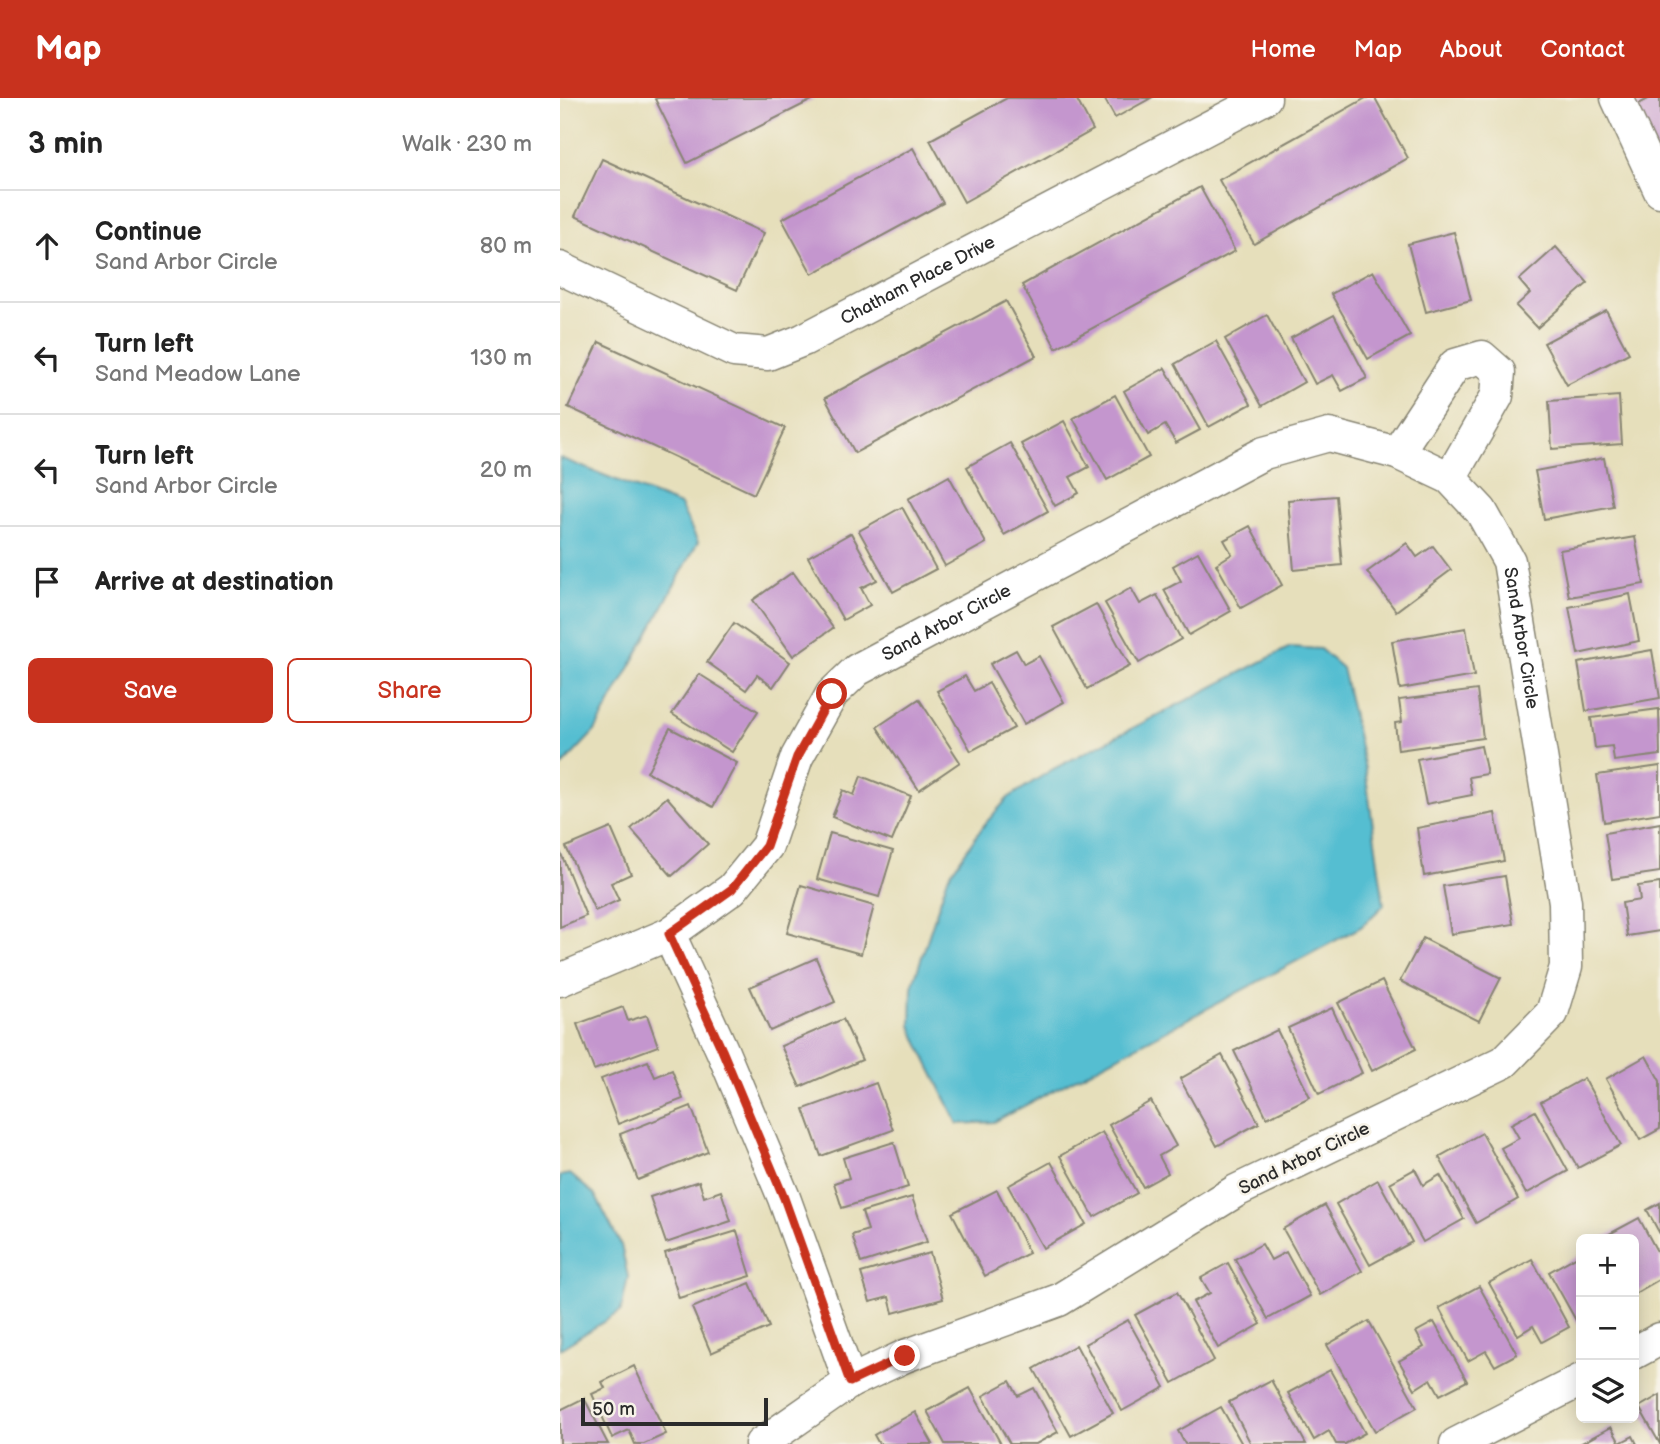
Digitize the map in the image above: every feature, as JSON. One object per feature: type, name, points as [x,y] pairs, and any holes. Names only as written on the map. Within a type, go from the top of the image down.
[{"type":"street","name":"Chatham Place Drive","points":[[560,268],[734,351],[768,354],[803,340],[1265,98]]},
{"type":"street","points":[[1617,98],[1660,191]]},
{"type":"street","points":[[1397,453],[1455,365],[1482,357],[1499,372],[1497,396],[1450,478]]},
{"type":"street","name":"Sand Arbor Circle","points":[[560,980],[669,934],[732,889],[766,846],[797,757],[832,694],[857,670],[1264,453],[1329,435],[1397,453],[1450,478],[1481,511],[1509,561],[1565,902],[1566,967],[1552,1013],[1504,1062],[1236,1191],[1059,1300],[905,1356],[850,1382],[761,1444]]},
{"type":"street","points":[[669,934],[722,1050],[784,1198],[850,1382]]},
{"type":"street","points":[[1639,1350],[1660,1339]]},
{"type":"street","points":[[1456,1444],[1576,1383]]},
{"type":"water","points":[[560,458],[680,505],[698,542],[595,731],[560,768]]},
{"type":"water","points":[[1290,647],[1320,649],[1342,668],[1365,769],[1384,905],[1361,927],[994,1122],[958,1124],[911,1025],[912,987],[948,877],[984,825],[1008,798],[1053,769]]},
{"type":"water","points":[[570,1174],[595,1195],[621,1245],[628,1277],[621,1311],[560,1349],[560,1176]]},
{"type":"building","points":[[816,98],[687,163],[655,99]]},
{"type":"building","points":[[1007,98],[1076,98],[1093,130],[964,202],[930,140]]},
{"type":"building","points":[[1104,98],[1151,98],[1115,118]]},
{"type":"building","points":[[1366,98],[1375,98],[1408,158],[1254,244],[1219,180]]},
{"type":"building","points":[[1650,98],[1660,98],[1660,162],[1633,107]]},
{"type":"building","points":[[913,148],[943,203],[812,274],[782,219]]},
{"type":"building","points":[[602,159],[764,233],[737,290],[575,216]]},
{"type":"building","points":[[1200,187],[1235,251],[1056,348],[1022,285]]},
{"type":"building","points":[[1454,232],[1471,300],[1426,312],[1408,244]]},
{"type":"building","points":[[1556,247],[1588,283],[1537,328],[1516,306],[1530,293],[1519,280]]},
{"type":"building","points":[[1373,271],[1410,336],[1368,359],[1331,294]]},
{"type":"building","points":[[1006,301],[1036,356],[855,453],[825,398]]},
{"type":"building","points":[[1606,310],[1629,353],[1567,385],[1544,343]]},
{"type":"building","points":[[1267,315],[1304,382],[1262,406],[1225,339]]},
{"type":"building","points":[[1334,315],[1367,378],[1342,391],[1333,375],[1315,384],[1291,338]]},
{"type":"building","points":[[1216,341],[1251,404],[1209,427],[1175,364]]},
{"type":"building","points":[[599,342],[785,428],[754,494],[568,407]]},
{"type":"building","points":[[1165,368],[1200,430],[1176,443],[1165,425],[1148,435],[1124,391]]},
{"type":"building","points":[[1115,395],[1149,457],[1107,480],[1073,418]]},
{"type":"building","points":[[1619,396],[1622,444],[1552,449],[1549,401]]},
{"type":"building","points":[[1064,421],[1089,467],[1070,477],[1079,493],[1055,506],[1021,444]]},
{"type":"building","points":[[1010,443],[1048,511],[1004,535],[967,467]]},
{"type":"building","points":[[1604,458],[1613,506],[1544,519],[1535,471]]},
{"type":"building","points":[[949,476],[986,543],[945,566],[908,499]]},
{"type":"building","points":[[1336,496],[1342,565],[1294,570],[1288,500]]},
{"type":"building","points":[[902,507],[936,569],[893,592],[859,531]]},
{"type":"building","points":[[1250,526],[1282,585],[1241,608],[1216,564],[1232,554],[1224,540]]},
{"type":"building","points":[[851,533],[877,580],[861,588],[870,605],[843,620],[808,557]]},
{"type":"building","points":[[1635,537],[1644,584],[1569,597],[1560,550]]},
{"type":"building","points":[[1407,543],[1417,557],[1433,546],[1451,570],[1396,611],[1367,572]]},
{"type":"building","points":[[1198,552],[1231,611],[1189,635],[1164,590],[1181,581],[1173,566]]},
{"type":"building","points":[[793,572],[833,628],[793,656],[753,600]]},
{"type":"building","points":[[1131,588],[1140,604],[1157,595],[1181,639],[1139,663],[1105,603]]},
{"type":"building","points":[[1630,594],[1639,641],[1578,654],[1569,607]]},
{"type":"building","points":[[1096,604],[1130,666],[1087,689],[1053,627]]},
{"type":"building","points":[[734,623],[790,662],[773,687],[757,675],[746,690],[707,662]]},
{"type":"building","points":[[1466,628],[1474,676],[1400,689],[1392,641]]},
{"type":"building","points":[[1016,650],[1024,664],[1039,656],[1064,702],[1024,724],[990,664]]},
{"type":"building","points":[[1652,650],[1660,698],[1586,711],[1578,663]]},
{"type":"building","points":[[699,674],[758,711],[732,752],[672,714]]},
{"type":"building","points":[[965,676],[974,691],[989,683],[1014,728],[971,751],[937,691]]},
{"type":"building","points":[[1477,690],[1483,738],[1398,750],[1395,723],[1402,722],[1399,700]]},
{"type":"building","points":[[919,699],[960,762],[919,790],[877,727]]},
{"type":"building","points":[[1659,709],[1660,755],[1614,761],[1612,746],[1595,748],[1591,718]]},
{"type":"building","points":[[670,728],[737,763],[713,807],[647,772]]},
{"type":"building","points":[[1481,746],[1487,774],[1469,777],[1472,795],[1426,804],[1417,759]]},
{"type":"building","points":[[1660,766],[1660,813],[1604,822],[1597,775]]},
{"type":"building","points":[[861,776],[911,796],[892,841],[832,817],[843,790],[854,795]]},
{"type":"building","points":[[667,797],[708,844],[672,876],[631,829]]},
{"type":"building","points":[[1495,813],[1504,861],[1424,876],[1417,828]]},
{"type":"building","points":[[1660,823],[1660,872],[1612,879],[1605,833]]},
{"type":"building","points":[[611,828],[631,874],[611,883],[619,900],[595,911],[566,847]]},
{"type":"building","points":[[830,833],[893,851],[879,897],[817,879]]},
{"type":"building","points":[[560,851],[586,916],[560,927]]},
{"type":"building","points":[[1505,876],[1513,924],[1451,934],[1443,886]]},
{"type":"building","points":[[1660,883],[1660,931],[1627,936],[1622,903],[1640,900],[1638,886]]},
{"type":"building","points":[[801,885],[874,906],[861,954],[787,933]]},
{"type":"building","points":[[1423,938],[1501,978],[1479,1021],[1400,981]]},
{"type":"building","points":[[816,958],[835,1002],[770,1031],[750,987]]},
{"type":"building","points":[[1382,981],[1416,1049],[1372,1071],[1338,1003]]},
{"type":"building","points":[[623,1007],[628,1021],[647,1015],[658,1046],[594,1070],[577,1024]]},
{"type":"building","points":[[1332,1008],[1362,1073],[1319,1094],[1288,1028]]},
{"type":"building","points":[[843,1019],[862,1060],[800,1087],[781,1046]]},
{"type":"building","points":[[1277,1030],[1310,1097],[1267,1118],[1234,1051]]},
{"type":"building","points":[[1222,1055],[1259,1123],[1217,1146],[1180,1079]]},
{"type":"building","points":[[1646,1056],[1660,1081],[1660,1129],[1640,1140],[1606,1079]]},
{"type":"building","points":[[648,1061],[655,1077],[672,1070],[683,1099],[618,1124],[601,1079]]},
{"type":"building","points":[[1584,1078],[1621,1145],[1578,1168],[1541,1102]]},
{"type":"building","points":[[876,1083],[893,1130],[821,1156],[804,1109]]},
{"type":"building","points":[[1151,1101],[1176,1146],[1159,1156],[1168,1173],[1143,1187],[1109,1125]]},
{"type":"building","points":[[691,1106],[708,1152],[638,1180],[620,1134]]},
{"type":"building","points":[[1535,1111],[1568,1171],[1526,1194],[1501,1148],[1519,1138],[1511,1124]]},
{"type":"building","points":[[1102,1132],[1137,1193],[1094,1217],[1060,1156]]},
{"type":"building","points":[[1482,1133],[1518,1199],[1476,1223],[1439,1157]]},
{"type":"building","points":[[894,1142],[908,1187],[842,1208],[834,1183],[849,1178],[843,1158]]},
{"type":"building","points":[[1051,1162],[1086,1224],[1043,1248],[1008,1186]]},
{"type":"building","points":[[1415,1169],[1423,1185],[1440,1175],[1464,1219],[1423,1242],[1390,1183]]},
{"type":"building","points":[[1378,1180],[1412,1242],[1370,1265],[1336,1204]]},
{"type":"building","points":[[699,1181],[704,1197],[721,1191],[731,1221],[666,1243],[650,1197]]},
{"type":"building","points":[[997,1190],[1029,1253],[985,1276],[952,1213]]},
{"type":"building","points":[[912,1197],[927,1242],[861,1263],[852,1235],[868,1230],[862,1212]]},
{"type":"building","points":[[1660,1203],[1660,1234],[1647,1210]]},
{"type":"building","points":[[1325,1205],[1362,1271],[1320,1295],[1283,1229]]},
{"type":"building","points":[[1639,1218],[1660,1257],[1660,1279],[1639,1291],[1639,1234],[1609,1234]]},
{"type":"building","points":[[737,1231],[751,1276],[679,1298],[665,1253]]},
{"type":"building","points":[[1262,1244],[1271,1260],[1286,1252],[1310,1296],[1268,1319],[1235,1259]]},
{"type":"building","points":[[930,1253],[943,1299],[893,1313],[889,1297],[870,1302],[861,1273]]},
{"type":"building","points":[[1576,1257],[1576,1320],[1549,1272]]},
{"type":"building","points":[[1532,1259],[1569,1327],[1542,1342],[1533,1326],[1518,1335],[1489,1283]]},
{"type":"building","points":[[1228,1263],[1261,1324],[1218,1348],[1193,1302],[1210,1293],[1201,1278]]},
{"type":"building","points":[[750,1283],[769,1327],[711,1353],[692,1308]]},
{"type":"building","points":[[1479,1286],[1517,1354],[1495,1366],[1486,1351],[1468,1361],[1439,1308]]},
{"type":"building","points":[[1177,1292],[1214,1360],[1173,1383],[1135,1315]]},
{"type":"building","points":[[1128,1320],[1165,1387],[1122,1411],[1085,1344]]},
{"type":"building","points":[[1369,1321],[1417,1407],[1375,1431],[1327,1345]]},
{"type":"building","points":[[1434,1322],[1467,1381],[1440,1395],[1431,1379],[1415,1389],[1399,1361],[1424,1347],[1416,1332]]},
{"type":"building","points":[[1076,1345],[1113,1413],[1071,1436],[1034,1369]]},
{"type":"building","points":[[634,1366],[666,1434],[644,1444],[635,1444],[629,1430],[612,1438],[592,1394],[605,1388],[602,1382]]},
{"type":"building","points":[[1330,1370],[1365,1433],[1345,1444],[1336,1444],[1329,1431],[1314,1440],[1288,1393]]},
{"type":"building","points":[[1271,1380],[1306,1444],[1251,1444],[1229,1402]]},
{"type":"building","points":[[1010,1381],[1018,1396],[1034,1388],[1058,1432],[1036,1444],[1010,1444],[983,1396]]},
{"type":"building","points":[[970,1388],[1001,1444],[945,1444],[927,1411]]},
{"type":"building","points":[[1660,1395],[1660,1444],[1639,1407]]},
{"type":"building","points":[[584,1398],[608,1444],[560,1444],[560,1410]]},
{"type":"building","points":[[1221,1407],[1242,1444],[1185,1444],[1178,1431]]},
{"type":"building","points":[[915,1412],[933,1444],[879,1444],[874,1435]]},
{"type":"building","points":[[1611,1427],[1620,1443],[1633,1436],[1637,1444],[1580,1444]]},
{"type":"route","points":[[832,694],[797,757],[766,846],[732,889],[669,934],[722,1050],[784,1198],[850,1382],[905,1356]]}]
